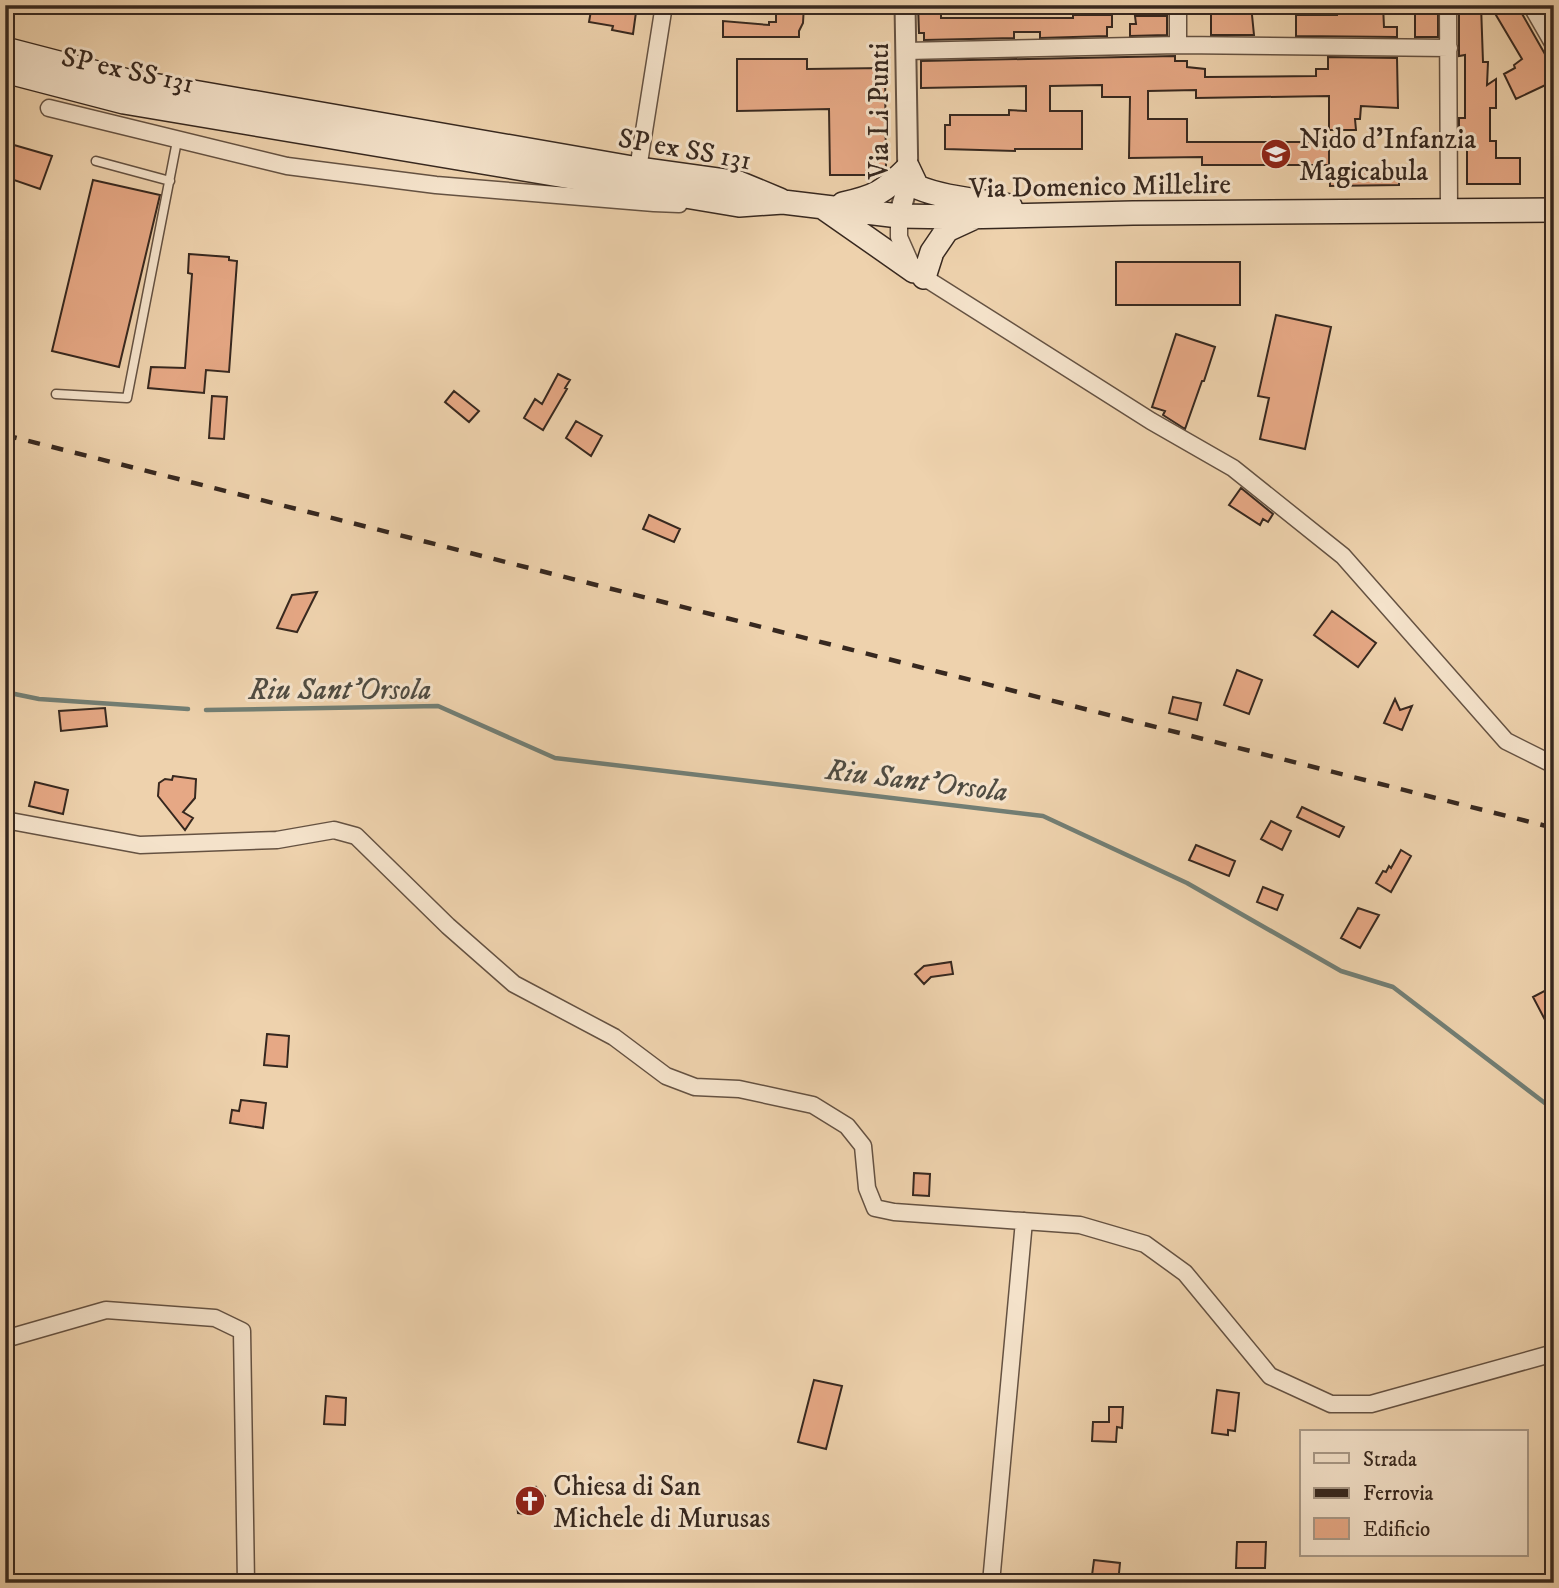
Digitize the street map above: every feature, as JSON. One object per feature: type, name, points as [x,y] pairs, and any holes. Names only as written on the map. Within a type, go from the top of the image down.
[{"type":"main road","name":"SP ex SS 131","points":[[5,49],[124,80],[638,169],[739,183],[783,202]]},
{"type":"main road","name":"SP ex SS 131","points":[[5,71],[124,103],[739,205],[783,202]]},
{"type":"main road","points":[[825,207],[876,195],[890,186],[908,168],[917,187],[936,195],[964,197],[1053,215]]},
{"type":"main road","name":"Via Domenico Millelire","points":[[783,202],[899,216],[975,217],[1554,210]]},
{"type":"main road","points":[[825,207],[919,274],[947,230],[975,217]]},
{"type":"street","points":[[638,169],[664,5]]},
{"type":"street","name":"Via Li Punti","points":[[899,216],[908,183],[905,5]]},
{"type":"street","points":[[1178,5],[1178,45]]},
{"type":"street","points":[[1448,5],[1449,211]]},
{"type":"street","points":[[1531,5],[1554,45]]},
{"type":"street","points":[[906,51],[1178,45],[1449,48]]},
{"type":"street","points":[[48,108],[287,166],[436,185],[679,204],[684,195]]},
{"type":"street","points":[[899,216],[899,237],[919,274],[1151,421],[1233,468],[1343,556],[1506,741],[1554,765]]},
{"type":"street","points":[[5,820],[140,845],[278,840],[334,830],[356,836],[448,926],[514,984],[614,1037],[666,1076],[695,1087],[739,1089],[813,1105],[847,1126],[863,1146],[867,1188],[875,1208],[894,1212],[1080,1225],[1145,1244],[1185,1273],[1270,1376],[1331,1404],[1371,1404],[1554,1353]]},
{"type":"street","points":[[991,1583],[1024,1221]]},
{"type":"street","points":[[5,1339],[106,1310],[215,1318],[242,1331],[246,1583]]},
{"type":"lane","points":[[56,394],[127,398],[177,141]]},
{"type":"lane","points":[[96,161],[170,181]]},
{"type":"building","points":[[592,5],[637,5],[633,34],[612,30],[613,26],[589,22]]},
{"type":"building","points":[[776,5],[804,5],[799,37],[723,37],[723,21],[769,25],[769,22],[776,22]]},
{"type":"building","points":[[918,5],[941,5],[941,18],[1073,18],[1073,15],[1112,15],[1112,27],[1107,27],[1107,36],[1040,38],[1040,32],[1014,32],[1014,38],[924,40],[924,33],[919,33]]},
{"type":"building","points":[[1251,5],[1254,35],[1211,35],[1211,7]]},
{"type":"building","points":[[1337,5],[1383,5],[1384,27],[1397,27],[1397,37],[1296,36],[1296,15],[1337,15]]},
{"type":"building","points":[[1415,5],[1438,5],[1438,37],[1415,37]]},
{"type":"building","points":[[1459,5],[1481,5],[1483,62],[1488,62],[1487,85],[1496,79],[1496,108],[1490,108],[1490,141],[1496,141],[1496,158],[1520,158],[1520,184],[1467,184],[1467,140],[1459,140],[1459,118],[1465,118],[1465,55],[1459,56]]},
{"type":"building","points":[[1490,5],[1517,5],[1554,70],[1554,81],[1516,99],[1504,74],[1515,68],[1514,65],[1522,59]]},
{"type":"building","points":[[1135,16],[1167,16],[1167,35],[1130,36],[1130,24],[1136,24]]},
{"type":"building","points":[[1175,56],[1175,61],[1187,61],[1187,67],[1205,69],[1205,77],[1316,76],[1316,69],[1328,69],[1328,57],[1397,58],[1398,108],[1361,106],[1360,119],[1355,119],[1356,130],[1329,130],[1329,96],[1196,98],[1196,90],[1148,91],[1148,119],[1187,119],[1187,142],[1329,142],[1329,165],[1202,165],[1202,157],[1129,158],[1130,97],[1102,97],[1102,85],[1050,86],[1050,111],[1082,111],[1082,149],[945,149],[945,125],[950,125],[950,115],[1009,115],[1009,110],[1026,111],[1026,86],[921,88],[921,61]]},
{"type":"building","points":[[737,59],[807,59],[807,69],[885,68],[886,169],[880,175],[830,175],[829,109],[737,111]]},
{"type":"building","points":[[14,145],[52,156],[40,189],[8,178],[11,169],[6,168]]},
{"type":"building","points":[[1399,171],[1399,185],[1330,186],[1330,172]]},
{"type":"building","points":[[93,180],[160,195],[119,367],[52,351]]},
{"type":"building","points":[[189,254],[229,257],[229,260],[237,261],[229,372],[206,370],[204,393],[148,388],[151,367],[185,368],[192,274],[188,273]]},
{"type":"building","points":[[1116,262],[1240,262],[1240,305],[1116,305]]},
{"type":"building","points":[[1276,315],[1331,327],[1305,449],[1260,439],[1269,398],[1258,396]]},
{"type":"building","points":[[1176,334],[1215,347],[1185,429],[1163,415],[1165,411],[1152,407]]},
{"type":"building","points":[[558,374],[570,380],[543,430],[524,418],[535,399],[542,404]]},
{"type":"building","points":[[454,391],[479,411],[469,422],[445,402]]},
{"type":"building","points":[[212,396],[227,397],[224,439],[209,438]]},
{"type":"building","points":[[576,421],[602,436],[591,456],[566,438]]},
{"type":"building","points":[[1241,488],[1273,514],[1268,522],[1263,519],[1260,525],[1229,505]]},
{"type":"building","points":[[649,515],[680,529],[674,542],[643,529]]},
{"type":"building","points":[[317,592],[297,632],[277,628],[292,595]]},
{"type":"building","points":[[1332,611],[1376,643],[1358,667],[1314,635]]},
{"type":"building","points":[[1237,670],[1262,680],[1249,714],[1224,705]]},
{"type":"building","points":[[1173,697],[1201,703],[1197,720],[1169,713]]},
{"type":"building","points":[[1395,699],[1400,710],[1412,706],[1402,730],[1384,723]]},
{"type":"building","points":[[105,708],[107,726],[61,731],[59,711]]},
{"type":"building","points":[[173,776],[196,779],[195,798],[183,812],[193,818],[185,830],[158,796],[159,783],[165,779],[172,780]]},
{"type":"building","points":[[35,782],[68,790],[63,814],[29,806]]},
{"type":"building","points":[[1302,807],[1344,827],[1339,837],[1297,817]]},
{"type":"building","points":[[1271,821],[1291,831],[1282,850],[1261,839]]},
{"type":"building","points":[[1196,845],[1235,861],[1229,876],[1189,860]]},
{"type":"building","points":[[1401,850],[1411,856],[1391,892],[1376,883],[1383,871],[1386,872],[1389,866],[1391,868]]},
{"type":"building","points":[[1263,887],[1283,895],[1277,910],[1257,902]]},
{"type":"building","points":[[1358,908],[1379,915],[1360,948],[1341,938]]},
{"type":"building","points":[[951,962],[953,974],[931,977],[924,984],[915,974],[924,966]]},
{"type":"building","points":[[1550,988],[1554,996],[1554,1037],[1533,997]]},
{"type":"building","points":[[267,1034],[289,1036],[287,1067],[264,1065]]},
{"type":"building","points":[[241,1100],[266,1103],[263,1128],[230,1123],[232,1110],[239,1111]]},
{"type":"building","points":[[914,1173],[930,1174],[929,1196],[913,1195]]},
{"type":"building","points":[[814,1380],[842,1386],[826,1449],[798,1442]]},
{"type":"building","points":[[1217,1390],[1239,1393],[1235,1431],[1228,1430],[1228,1435],[1212,1433]]},
{"type":"building","points":[[326,1396],[346,1398],[345,1425],[324,1424]]},
{"type":"building","points":[[1109,1407],[1123,1407],[1122,1428],[1117,1427],[1116,1442],[1092,1441],[1093,1422],[1109,1422]]},
{"type":"building","name":"Chiesa di San Michele di Murusas","points":[[536,1487],[545,1496],[525,1514],[518,1513],[517,1505]]},
{"type":"building","points":[[1237,1542],[1266,1542],[1265,1568],[1236,1568]]},
{"type":"building","points":[[1094,1560],[1120,1563],[1118,1583],[1091,1583]]},
{"type":"waterway","name":"Riu Sant'Orsola","points":[[5,692],[39,699],[188,709]]},
{"type":"waterway","name":"Riu Sant'Orsola","points":[[206,710],[438,706],[555,758],[1043,816],[1187,883],[1341,971],[1393,987],[1554,1110]]},
{"type":"railway","points":[[5,435],[1554,828]]},
{"type":"place","name":"Nido d'Infanzia Magicabula","points":[[1276,154]]},
{"type":"place","name":"Chiesa di San Michele di Murusas","points":[[530,1501]]}]
